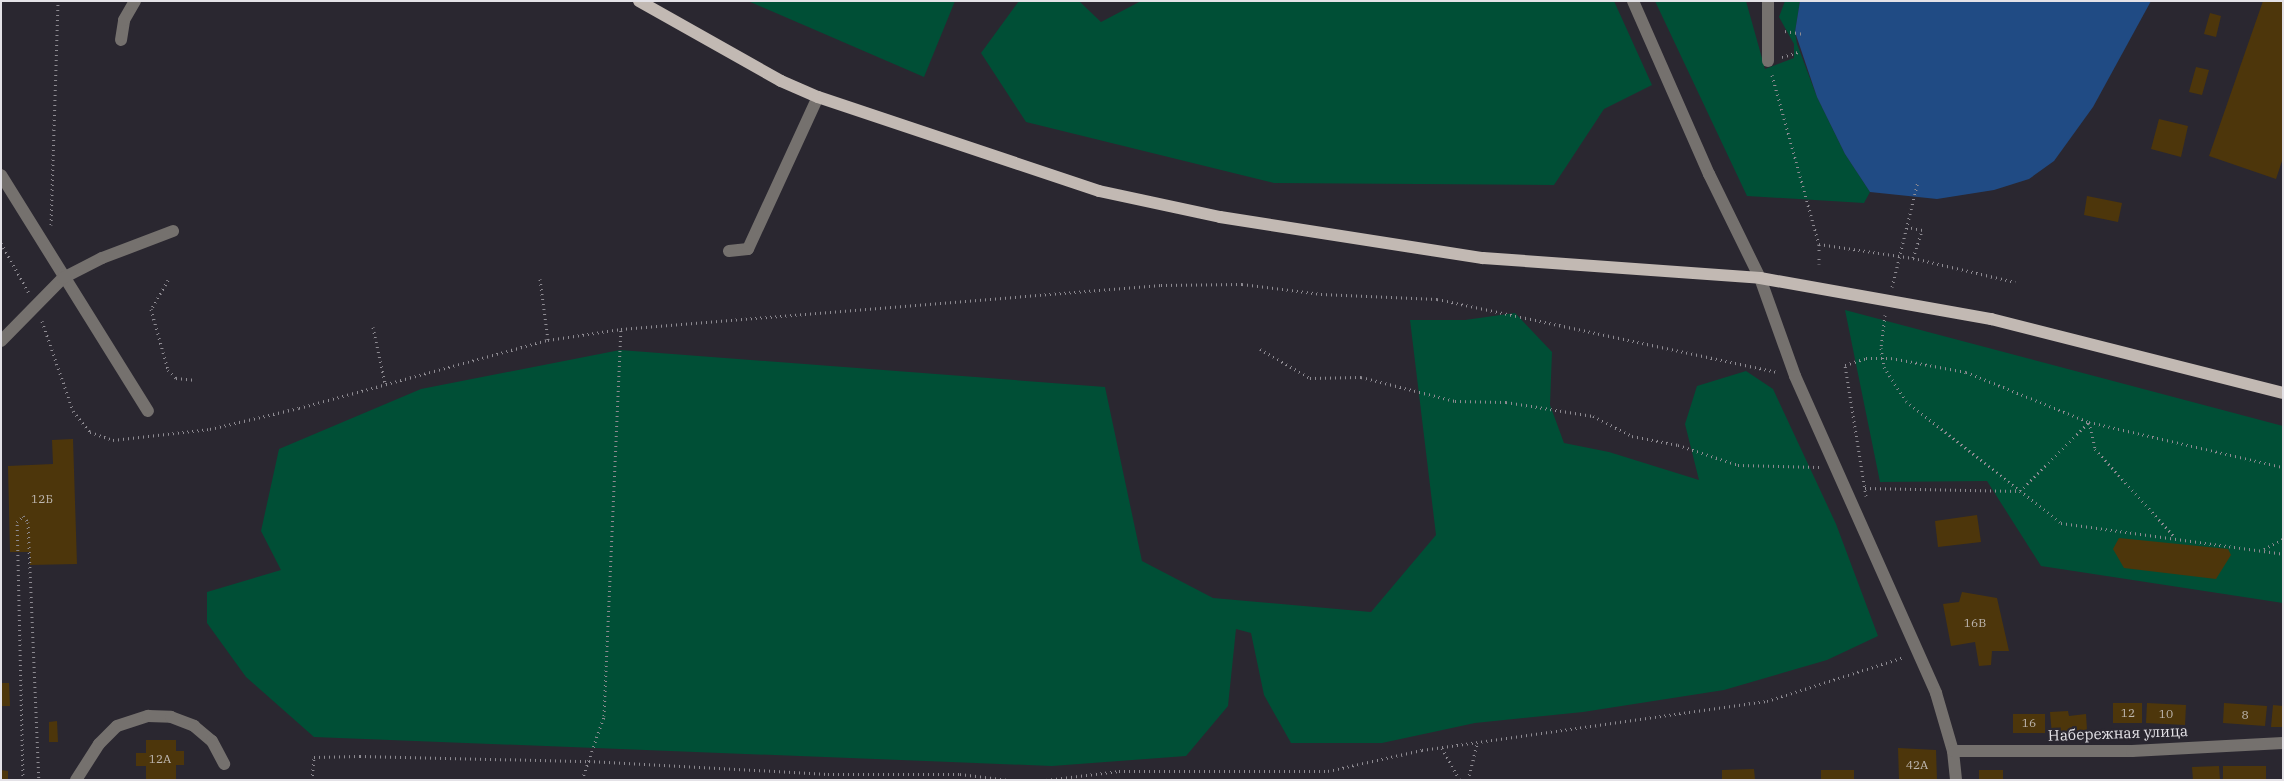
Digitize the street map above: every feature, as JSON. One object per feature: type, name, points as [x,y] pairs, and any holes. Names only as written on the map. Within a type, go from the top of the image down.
[{"type":"main road","points":[[639,1],[781,81],[818,97],[1099,191],[1220,217],[1483,258],[1760,278],[1991,319],[2283,393]]},
{"type":"street","points":[[121,40],[124,20],[135,1]]},
{"type":"street","points":[[1633,1],[1709,174],[1760,278],[1794,376],[1936,693],[1954,751],[1956,780]]},
{"type":"street","points":[[1768,1],[1768,62]]},
{"type":"street","points":[[729,251],[748,249],[818,97]]},
{"type":"street","points":[[1,175],[63,278],[148,411]]},
{"type":"street","points":[[1,340],[63,278],[102,258],[173,231]]},
{"type":"street","points":[[76,780],[99,744],[117,726],[148,716],[171,717],[194,726],[212,741],[224,764]]},
{"type":"street","name":"Набережная улица","points":[[1954,751],[2132,751],[2283,743]]},
{"type":"path","points":[[51,229],[58,1]]},
{"type":"path","points":[[1785,31],[1804,34]]},
{"type":"path","points":[[1798,52],[1768,62],[1819,244],[1819,264]]},
{"type":"path","points":[[1891,290],[1908,228],[1918,181]]},
{"type":"path","points":[[1908,228],[1922,230],[1913,258]]},
{"type":"path","points":[[1,243],[36,305],[73,411],[90,432],[113,440],[210,429],[548,340],[621,329],[1152,285],[1242,284],[1321,294],[1436,300],[1794,376]]},
{"type":"path","points":[[1819,244],[1913,258],[2014,282]]},
{"type":"path","points":[[540,279],[548,340]]},
{"type":"path","points":[[168,280],[152,310],[166,362],[176,378],[196,380]]},
{"type":"path","points":[[1887,308],[1881,348],[1892,384],[1906,401],[2061,523],[2174,536],[2264,549],[2283,554]]},
{"type":"path","points":[[373,327],[385,384]]},
{"type":"path","points":[[582,780],[604,716],[621,329]]},
{"type":"path","points":[[1260,349],[1310,378],[1361,376],[1455,401],[1506,402],[1593,416],[1632,436],[1678,445],[1738,465],[1835,467]]},
{"type":"path","points":[[1859,449],[1845,365],[1866,358],[1891,358],[1966,372],[2089,422],[2283,467]]},
{"type":"path","points":[[1865,488],[2020,491],[2089,422]]},
{"type":"path","points":[[2089,422],[2095,449],[2174,536]]},
{"type":"path","points":[[23,780],[22,644],[17,522],[23,516],[28,522],[31,643],[39,780]]},
{"type":"path","points":[[2264,549],[2283,539]]},
{"type":"path","points":[[1046,780],[1119,771],[1264,774],[1328,771],[1442,748],[1767,701],[1918,653]]},
{"type":"path","points":[[1468,780],[1478,744]]},
{"type":"path","points":[[1442,748],[1460,780]]},
{"type":"path","points":[[312,780],[314,757],[589,761],[828,774],[960,774],[1010,780]]},
{"type":"path","points":[[960,774],[963,780]]},
{"type":"path","points":[[1264,774],[1264,780]]},
{"type":"green space","points":[[748,1],[955,1],[924,77]]},
{"type":"green space","points":[[1019,1],[1079,1],[1101,22],[1141,1],[1614,1],[1652,85],[1604,109],[1554,185],[1274,183],[1026,122],[981,53]]},
{"type":"green space","points":[[1655,1],[1746,1],[1765,69],[1794,58],[1794,44],[1779,17],[1785,1],[1800,1],[1795,32],[1797,44],[1817,97],[1845,154],[1870,192],[1864,203],[1747,196]]},
{"type":"green space","points":[[1845,310],[2283,426],[2283,603],[2041,566],[1987,481],[1880,482]]},
{"type":"green space","points":[[1515,313],[1552,352],[1550,405],[1564,443],[1609,452],[1699,480],[1685,424],[1697,386],[1746,371],[1773,389],[1836,524],[1878,636],[1827,660],[1724,690],[1583,712],[1475,723],[1382,743],[1291,743],[1264,695],[1251,633],[1236,629],[1228,706],[1186,756],[1052,766],[314,737],[246,677],[207,623],[207,592],[281,570],[261,531],[279,449],[421,389],[620,350],[1105,387],[1142,561],[1213,598],[1371,612],[1436,535],[1410,320],[1465,320]]},
{"type":"water","points":[[1800,1],[2151,1],[2093,107],[2054,161],[2029,179],[1994,190],[1937,199],[1870,192],[1845,154],[1817,97],[1795,32]]},
{"type":"building","points":[[2263,1],[2283,1],[2283,158],[2276,179],[2209,156]]},
{"type":"building","points":[[2210,13],[2221,16],[2216,37],[2204,34]]},
{"type":"building","points":[[2196,67],[2209,70],[2202,95],[2189,92]]},
{"type":"building","points":[[2159,119],[2188,126],[2181,157],[2151,149]]},
{"type":"building","points":[[2087,196],[2122,203],[2118,222],[2084,215]]},
{"type":"building","points":[[73,439],[77,564],[30,565],[30,552],[10,552],[8,466],[53,464],[52,440]]},
{"type":"building","points":[[1977,515],[1981,542],[1938,547],[1935,521]]},
{"type":"building","points":[[2119,538],[2228,549],[2231,555],[2216,579],[2124,568],[2113,549]]},
{"type":"building","points":[[1962,592],[1997,598],[2009,651],[1992,651],[1991,665],[1979,666],[1975,642],[1951,646],[1943,604],[1959,602]]},
{"type":"building","points":[[1,683],[9,683],[10,706],[1,706]]},
{"type":"building","points":[[2113,703],[2142,703],[2142,723],[2113,723]]},
{"type":"building","points":[[2147,703],[2186,705],[2185,725],[2146,723]]},
{"type":"building","points":[[2224,703],[2267,706],[2265,726],[2223,723]]},
{"type":"building","points":[[2273,705],[2283,706],[2283,727],[2271,727]]},
{"type":"building","points":[[2068,711],[2069,716],[2086,714],[2087,730],[2052,735],[2050,712]]},
{"type":"building","points":[[2013,714],[2045,714],[2045,733],[2013,733]]},
{"type":"building","points":[[57,721],[58,742],[49,742],[49,722]]},
{"type":"building","points":[[146,740],[176,740],[176,751],[184,751],[184,765],[176,765],[176,780],[146,780],[146,766],[136,766],[136,753],[146,753]]},
{"type":"building","points":[[1898,748],[1936,750],[1937,780],[1899,780]]},
{"type":"building","points":[[2219,766],[2220,780],[2193,780],[2192,767]]},
{"type":"building","points":[[2223,766],[2266,766],[2266,780],[2223,780]]},
{"type":"building","points":[[1754,769],[1755,780],[1722,780],[1722,770]]},
{"type":"building","points":[[1,770],[8,771],[8,780],[1,780]]},
{"type":"building","points":[[1821,770],[1854,770],[1854,780],[1821,780]]},
{"type":"building","points":[[1979,770],[2003,770],[2003,780],[1979,780]]}]
